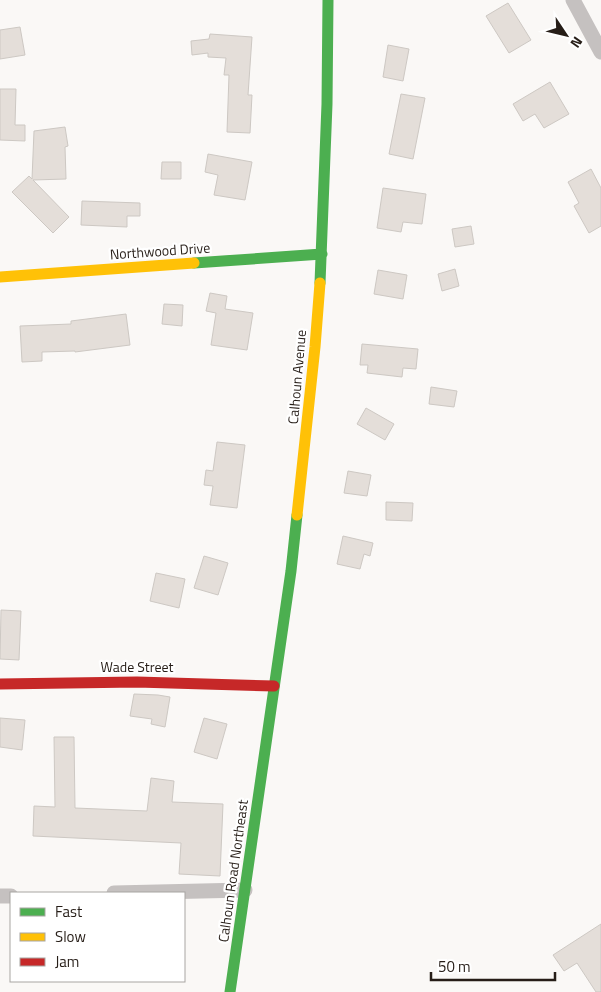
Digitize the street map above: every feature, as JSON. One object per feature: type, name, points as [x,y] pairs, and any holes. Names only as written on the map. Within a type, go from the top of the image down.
[{"type":"street","name":"Calhoun Avenue","points":[[265,755],[292,562],[315,347],[322,254],[328,0]]},
{"type":"street","points":[[573,0],[601,52]]},
{"type":"street","name":"Northwood Drive","points":[[0,277],[322,254]]},
{"type":"street","name":"Wade Street","points":[[0,684],[139,681],[207,682],[274,686]]},
{"type":"street","name":"Calhoun Road Northeast","points":[[230,992],[265,755]]},
{"type":"street","points":[[158,892],[245,890]]},
{"type":"building","points":[[508,3],[531,40],[509,53],[486,16]]},
{"type":"building","points":[[20,27],[25,55],[0,59],[0,30]]},
{"type":"building","points":[[210,34],[252,37],[248,95],[252,95],[250,133],[227,132],[229,75],[224,75],[226,58],[208,57],[208,53],[192,55],[191,41],[209,39]]},
{"type":"building","points":[[388,45],[409,49],[403,81],[383,77]]},
{"type":"building","points":[[550,82],[569,114],[544,128],[535,114],[523,121],[513,104]]},
{"type":"building","points":[[0,89],[16,89],[15,125],[25,125],[25,141],[0,140]]},
{"type":"building","points":[[401,94],[425,98],[413,159],[389,154]]},
{"type":"building","points":[[65,127],[68,146],[65,147],[66,179],[33,180],[69,217],[53,233],[12,192],[29,176],[32,179],[34,131]]},
{"type":"building","points":[[208,154],[252,162],[245,200],[214,195],[218,175],[205,172]]},
{"type":"building","points":[[162,162],[181,162],[181,179],[161,179]]},
{"type":"building","points":[[591,169],[601,188],[601,226],[589,233],[574,206],[579,203],[568,182]]},
{"type":"building","points":[[383,188],[426,194],[422,224],[403,222],[401,232],[377,228]]},
{"type":"building","points":[[82,201],[140,203],[140,216],[127,216],[127,227],[81,225]]},
{"type":"building","points":[[471,226],[474,244],[455,247],[452,229]]},
{"type":"building","points":[[455,269],[459,286],[442,291],[438,274]]},
{"type":"building","points":[[378,270],[407,275],[403,299],[374,294]]},
{"type":"building","points":[[210,293],[227,296],[225,309],[253,313],[247,350],[211,345],[216,313],[206,311]]},
{"type":"building","points":[[164,304],[183,305],[182,326],[162,324]]},
{"type":"building","points":[[126,314],[130,345],[75,352],[42,352],[42,361],[22,362],[20,326],[71,324],[71,321]]},
{"type":"building","points":[[362,344],[418,349],[416,369],[403,368],[402,377],[367,373],[368,365],[360,365]]},
{"type":"building","points":[[431,387],[457,391],[454,407],[429,404]]},
{"type":"building","points":[[366,408],[394,424],[385,440],[357,424]]},
{"type":"building","points":[[217,442],[245,445],[237,508],[210,505],[213,486],[204,485],[206,470],[213,471]]},
{"type":"building","points":[[348,471],[371,475],[367,496],[344,493]]},
{"type":"building","points":[[386,502],[413,503],[412,521],[386,520]]},
{"type":"building","points":[[343,536],[373,543],[370,556],[364,554],[360,569],[337,564]]},
{"type":"building","points":[[204,556],[228,563],[218,595],[194,588]]},
{"type":"building","points":[[156,573],[185,579],[179,608],[150,601]]},
{"type":"building","points":[[1,610],[21,611],[19,660],[0,659]]},
{"type":"building","points":[[134,694],[170,697],[165,727],[151,724],[152,719],[130,716]]},
{"type":"building","points":[[0,718],[25,720],[22,750],[0,747]]},
{"type":"building","points":[[204,718],[227,724],[217,759],[194,752]]},
{"type":"building","points":[[54,737],[74,737],[75,808],[147,811],[151,778],[174,781],[172,802],[223,804],[220,876],[179,874],[181,843],[33,836],[34,806],[55,807]]},
{"type":"building","points":[[601,924],[601,992],[596,992],[577,963],[564,971],[553,955]]},
{"type":"traffic: fast","points":[[320,283],[327,104],[328,0]]},
{"type":"traffic: fast","points":[[194,263],[322,254]]},
{"type":"traffic: fast","points":[[230,992],[291,571],[297,515]]},
{"type":"traffic: slow","points":[[0,277],[194,263]]},
{"type":"traffic: slow","points":[[297,515],[320,283]]},
{"type":"traffic: jam","points":[[0,684],[137,682],[274,686]]}]
